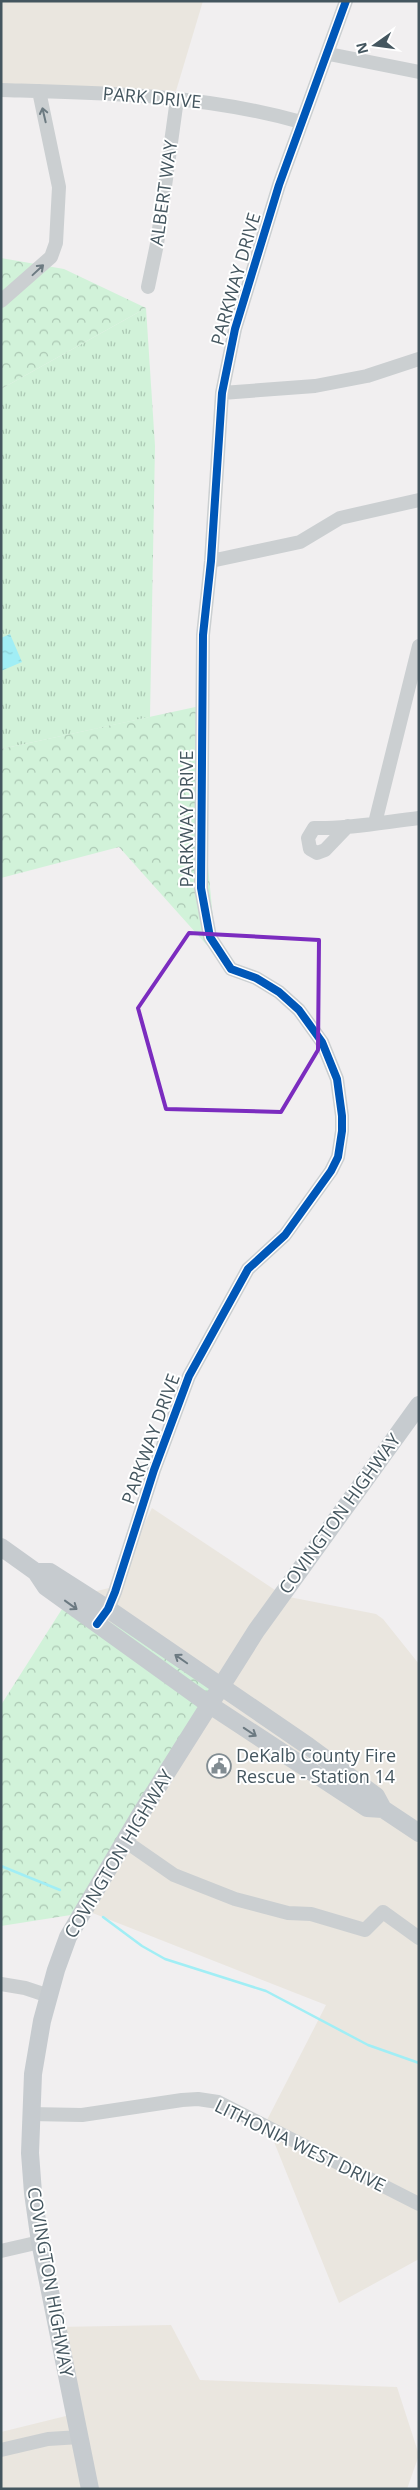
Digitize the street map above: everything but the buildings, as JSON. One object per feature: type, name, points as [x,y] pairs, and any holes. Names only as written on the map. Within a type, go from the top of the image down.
[{"type":"main road","name":"COVINGTON HIGHWAY","points":[[90,2489],[40,2242],[32,2193],[30,2114],[37,2048],[49,1996],[68,1937],[125,1841],[256,1631],[419,1404]]},
{"type":"main road","points":[[1,1547],[36,1572],[46,1587],[210,1705],[367,1808],[383,1809]]},
{"type":"main road","points":[[36,1572],[50,1572],[108,1609],[376,1796],[383,1809],[419,1833]]},
{"type":"street","name":"PARKWAY DRIVE","points":[[97,1624],[108,1609],[189,1376],[248,1269],[285,1235],[330,1171],[338,1157],[342,1131],[337,1079],[328,1054],[315,1030],[299,1010],[279,992],[256,978],[231,969],[210,937],[201,878],[202,635],[211,561],[222,393],[235,329],[279,185],[301,122],[329,54],[346,1]]},
{"type":"street","points":[[329,54],[419,72]]},
{"type":"street","name":"PARK DRIVE","points":[[1,90],[133,94],[255,109],[301,122]]},
{"type":"street","points":[[1,302],[51,257],[56,242],[59,187],[39,91]]},
{"type":"street","name":"ALBERT WAY","points":[[148,287],[157,244],[177,99]]},
{"type":"street","points":[[222,393],[315,386],[366,376],[419,359]]},
{"type":"street","points":[[211,561],[300,542],[340,518],[419,500]]},
{"type":"street","points":[[375,823],[419,646]]},
{"type":"street","points":[[348,826],[419,818]]},
{"type":"street","points":[[125,1841],[174,1875],[235,1899],[288,1913],[311,1914],[364,1930],[383,1912],[419,1938]]},
{"type":"street","points":[[1,1984],[25,1988],[49,1996]]},
{"type":"street","name":"LITHONIA WEST DRIVE","points":[[30,2114],[82,2115],[182,2100],[198,2099],[218,2102],[419,2204]]},
{"type":"street","points":[[1,2250],[40,2242]]},
{"type":"street","points":[[1,2450],[48,2439],[80,2437]]},
{"type":"highlighted area","points":[[189,933],[319,940],[318,1050],[281,1112],[166,1109],[138,1008]]},
{"type":"shaded area","points":[[1,1],[203,1],[176,91],[1,84]]},
{"type":"shaded area","points":[[152,1508],[284,1596],[376,1614],[383,1619],[419,1664],[419,2259],[339,2303],[266,2122],[326,2005],[90,1912],[69,1598],[113,1587]]},
{"type":"shaded area","points":[[171,2325],[200,2380],[397,2387],[419,2455],[407,2489],[1,2489],[1,2432],[70,2415],[55,2327]]},
{"type":"green space","points":[[1,258],[64,269],[146,308],[1,389]]},
{"type":"green space","points":[[146,308],[155,446],[150,717],[1,749],[1,389]]},
{"type":"green space","points":[[200,706],[197,749],[213,919],[213,952],[119,847],[1,878],[1,749]]},
{"type":"green space","points":[[69,1598],[221,1687],[90,1912],[1,1926],[1,1705]]},
{"type":"water","points":[[10,634],[22,662],[1,671],[1,638]]},
{"type":"waterway","points":[[1,1866],[60,1890]]},
{"type":"waterway","points":[[103,1917],[142,1946],[165,1959],[266,1991],[368,2045],[419,2063]]},
{"type":"cycle path","points":[[97,1624],[108,1609],[115,1592],[154,1470],[189,1376],[248,1269],[285,1235],[331,1171],[338,1157],[342,1131],[337,1079],[322,1042],[299,1010],[279,992],[256,978],[231,969],[210,937],[201,888],[203,635],[211,561],[222,393],[235,329],[279,185],[346,1]]},
{"type":"place","name":"DeKalb County Fire Rescue - Station 14","points":[[219,1766]]}]
